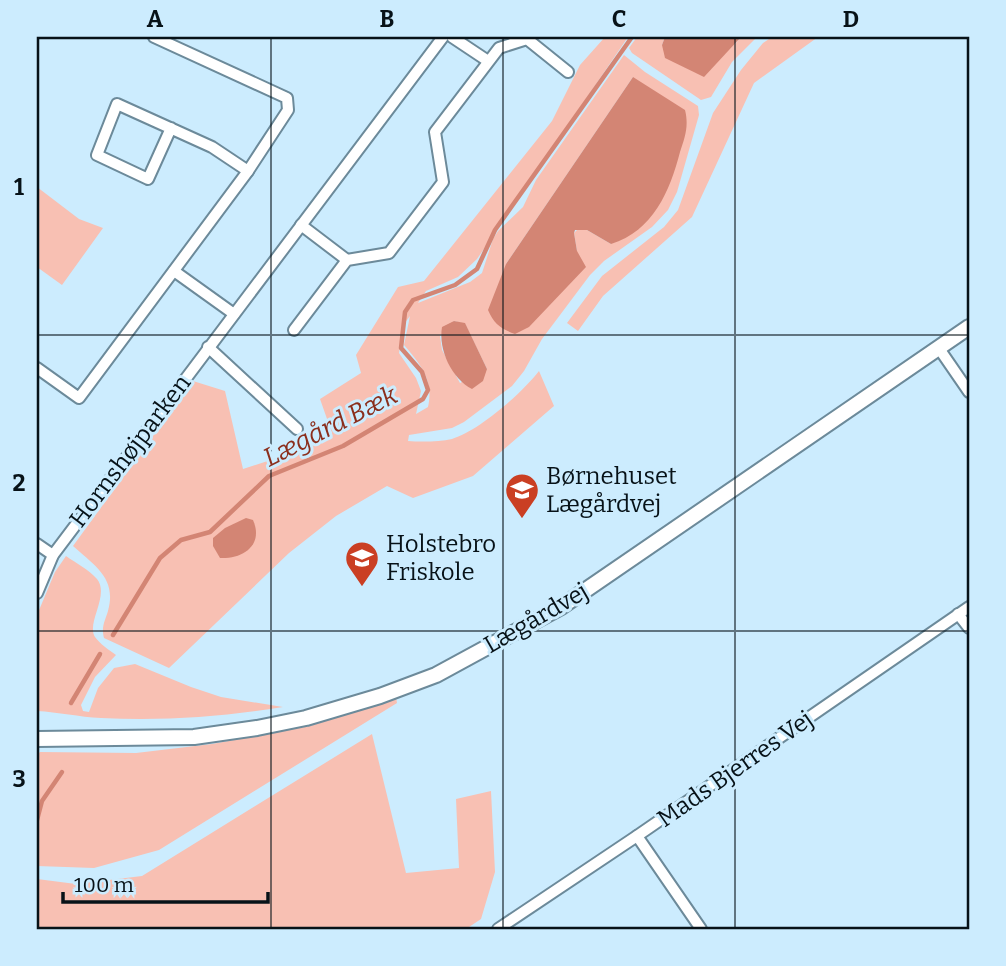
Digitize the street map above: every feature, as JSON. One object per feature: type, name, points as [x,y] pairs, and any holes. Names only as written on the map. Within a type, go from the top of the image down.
[{"type":"street","points":[[37,368],[79,398],[248,171],[288,110],[287,98],[154,37]]},
{"type":"street","name":"Hornshøjparken","points":[[37,593],[53,555],[443,37]]},
{"type":"street","points":[[452,37],[488,61]]},
{"type":"street","points":[[295,330],[348,260],[389,253],[443,182],[435,132],[499,48],[527,39],[568,72]]},
{"type":"street","points":[[171,128],[148,178],[97,155],[117,104],[171,128],[212,148],[248,171]]},
{"type":"street","points":[[301,225],[348,260]]},
{"type":"street","points":[[174,271],[233,314]]},
{"type":"street","name":"Lægårdvej","points":[[37,739],[194,737],[257,728],[306,718],[380,696],[436,675],[561,607],[969,327]]},
{"type":"street","name":"Hornshøjparken","points":[[208,347],[297,429]]},
{"type":"street","points":[[939,347],[969,392]]},
{"type":"street","points":[[37,544],[53,555]]},
{"type":"street","name":"Mads Bjerres Vej","points":[[498,929],[969,607]]},
{"type":"street","points":[[958,614],[969,628]]},
{"type":"street","points":[[637,836],[701,929]]},
{"type":"shaded area","points":[[605,37],[628,37],[477,259],[458,277],[426,291],[418,303],[470,282],[482,273],[498,231],[523,207],[536,180],[624,55],[698,106],[699,115],[677,192],[668,210],[652,227],[604,261],[590,275],[542,339],[512,386],[464,422],[452,428],[409,435],[408,441],[441,441],[463,435],[499,410],[539,371],[554,406],[473,476],[413,498],[387,486],[336,516],[289,553],[169,668],[104,638],[103,627],[110,600],[107,581],[73,546],[193,381],[225,391],[243,469],[307,448],[332,433],[320,399],[361,373],[356,355],[398,287],[424,281],[552,121],[580,65]],"holes":[[[633,77],[611,244],[587,230],[578,229],[574,233],[577,251],[506,264]],[[410,316],[404,345],[421,366],[428,381],[428,407],[416,414],[421,391],[416,378],[399,353],[404,324]],[[454,321],[465,324],[487,369],[460,383],[442,350],[440,336]]]},
{"type":"shaded area","points":[[637,37],[665,37],[662,45],[735,44],[741,37],[757,37],[732,62],[711,97],[701,100],[632,53],[629,48]]},
{"type":"shaded area","points":[[665,37],[741,37],[704,77],[665,58],[662,45]]},
{"type":"shaded area","points":[[772,37],[818,37],[754,83],[692,217],[603,296],[578,331],[567,323],[602,276],[664,227],[678,210],[713,113],[741,70],[763,43]]},
{"type":"shaded area","points":[[633,77],[685,110],[685,136],[665,195],[658,208],[638,230],[611,244],[587,230],[575,230],[577,251],[586,267],[529,327],[515,334],[506,330],[495,322],[488,310],[506,264]]},
{"type":"shaded area","points":[[37,187],[79,219],[103,228],[62,285],[37,267]]},
{"type":"shaded area","points":[[454,321],[465,323],[487,369],[483,381],[472,389],[458,378],[444,354],[442,327]]},
{"type":"shaded area","points":[[246,518],[253,520],[256,529],[253,543],[243,553],[220,558],[213,546],[213,538],[225,528]]},
{"type":"shaded area","points":[[66,556],[97,579],[101,593],[93,631],[99,642],[116,655],[95,677],[81,705],[83,711],[89,712],[98,688],[114,668],[135,664],[221,697],[283,707],[215,716],[147,719],[37,711],[37,615],[55,572]]},
{"type":"shaded area","points":[[396,697],[397,703],[159,850],[94,868],[37,866],[37,755],[40,752],[136,753],[212,744],[310,726]]},
{"type":"shaded area","points":[[372,734],[406,873],[459,868],[456,799],[491,791],[495,872],[481,919],[466,929],[37,929],[37,879],[76,884],[142,876]]},
{"type":"waterway","name":"Lægård Bæk","points":[[113,635],[160,558],[181,540],[210,532],[269,476],[343,446],[423,399],[428,390],[422,372],[401,348],[405,312],[413,300],[455,285],[477,269],[495,230],[632,37]]},
{"type":"waterway","name":"Lægård Bæk","points":[[71,703],[100,654]]},
{"type":"waterway","name":"Lægård Bæk","points":[[37,820],[42,801],[62,772]]},
{"type":"place","name":"Børnehuset Lægårdvej","points":[[522,520]]},
{"type":"place","name":"Holstebro Friskole","points":[[362,588]]}]
